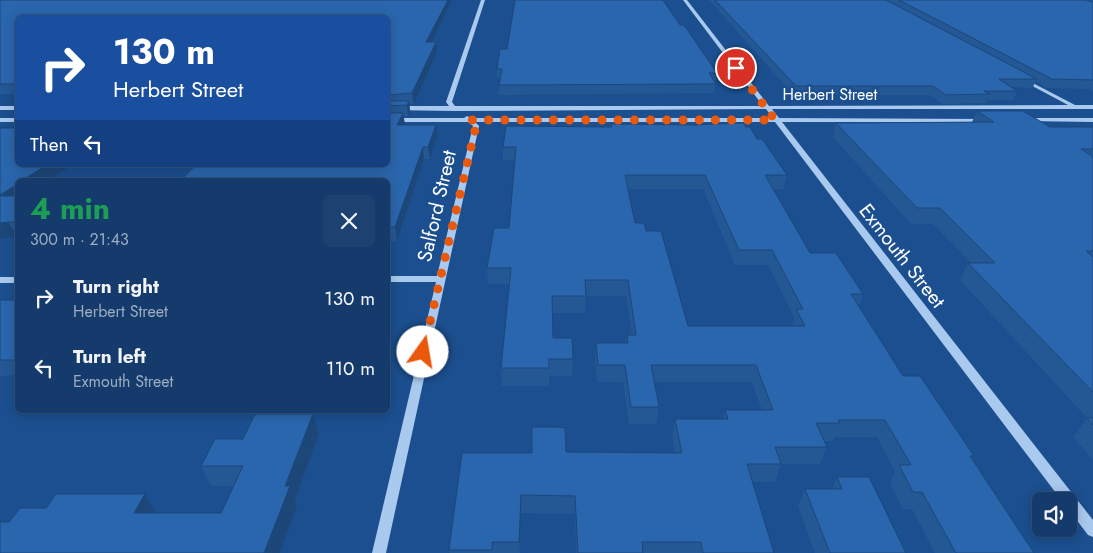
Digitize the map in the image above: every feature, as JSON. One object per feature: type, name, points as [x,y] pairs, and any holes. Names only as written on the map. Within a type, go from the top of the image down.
[{"type":"street","points":[[470,120],[452,108],[449,102],[483,0]]},
{"type":"street","name":"Exmouth Street","points":[[685,0],[775,120],[1093,532]]},
{"type":"street","points":[[1021,78],[1093,118]]},
{"type":"street","name":"Herbert Street","points":[[390,108],[1093,107]]},
{"type":"street","points":[[0,108],[15,108]]},
{"type":"street","points":[[1014,120],[1093,118]]},
{"type":"street","points":[[0,120],[15,120]]},
{"type":"street","name":"Herbert Street","points":[[390,120],[994,120]]},
{"type":"street","name":"Salford Street","points":[[379,553],[439,279],[476,126],[470,120]]},
{"type":"street","points":[[390,279],[439,279]]},
{"type":"street","points":[[0,280],[15,280]]},
{"type":"building","points":[[0,0],[448,0],[426,42],[436,42],[412,93],[390,95],[390,15],[15,15],[15,84],[0,84]]},
{"type":"building","points":[[515,0],[663,0],[680,25],[684,25],[717,73],[709,73],[716,84],[499,85],[502,69],[497,69],[500,49],[507,49]]},
{"type":"building","points":[[715,0],[886,0],[1037,79],[999,79],[1017,91],[984,91],[990,94],[946,95],[933,86],[796,86]]},
{"type":"building","points":[[899,0],[1086,0],[1093,2],[1093,80],[1052,79]]},
{"type":"building","points":[[390,101],[409,101],[407,105],[390,106]]},
{"type":"building","points":[[977,111],[1023,111],[1050,127],[1093,127],[1093,149],[1081,149],[1093,157],[1093,251],[1086,251],[1093,257],[1093,392],[968,263],[995,263],[940,208],[917,208],[836,123],[994,122]]},
{"type":"building","points":[[390,113],[403,113],[397,125],[436,125],[428,147],[423,147],[395,227],[390,227],[390,178],[183,178],[194,167],[390,167]]},
{"type":"building","points":[[743,123],[746,127],[750,127],[757,139],[762,139],[787,175],[765,175],[810,253],[836,253],[863,294],[851,294],[903,376],[920,376],[974,456],[970,456],[1034,553],[956,553],[922,492],[913,492],[899,465],[911,465],[885,420],[838,420],[840,423],[816,423],[827,447],[775,447],[781,464],[747,464],[774,553],[703,553],[701,542],[642,542],[643,553],[578,553],[575,496],[521,495],[519,542],[492,542],[492,550],[449,550],[462,453],[532,453],[532,427],[557,427],[565,428],[566,452],[682,453],[675,419],[728,419],[725,410],[773,410],[756,365],[651,365],[659,407],[631,407],[625,365],[598,365],[596,343],[628,343],[627,335],[636,335],[628,280],[585,280],[586,296],[552,296],[553,338],[572,338],[573,359],[549,359],[549,368],[501,368],[511,268],[487,268],[494,228],[509,228],[516,147],[503,147],[506,126],[612,127],[611,124],[695,125]],"holes":[[[625,175],[705,175],[739,250],[772,250],[803,309],[796,309],[805,326],[688,326],[661,231],[646,231],[644,223],[635,223]]]},
{"type":"building","points":[[0,128],[15,128],[15,167],[43,167],[26,178],[15,178],[15,186],[0,195]]},
{"type":"building","points":[[0,196],[15,196],[15,222],[0,223]]},
{"type":"building","points":[[0,300],[15,300],[15,360],[0,360]]},
{"type":"building","points":[[255,414],[313,414],[285,486],[290,486],[264,553],[0,553],[0,522],[9,522],[20,508],[46,508],[56,494],[145,494],[134,513],[221,513],[243,466],[201,466],[215,439],[243,439]]},
{"type":"building","points":[[1087,418],[1093,418],[1093,425]]},
{"type":"building","points":[[837,477],[869,477],[906,553],[830,553],[805,489],[842,489]]},
{"type":"route","points":[[423,352],[476,126],[470,120],[775,120],[736,68]]}]
